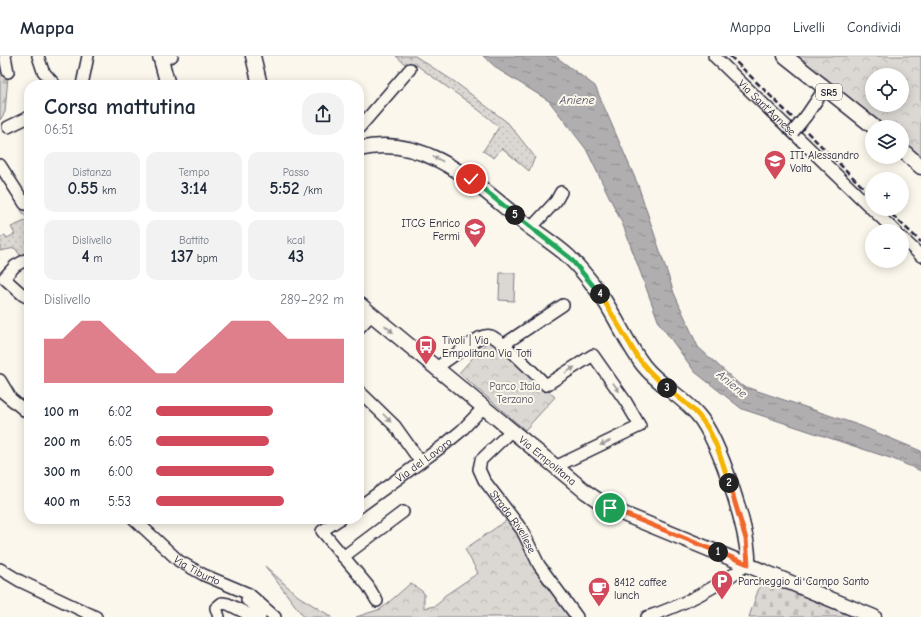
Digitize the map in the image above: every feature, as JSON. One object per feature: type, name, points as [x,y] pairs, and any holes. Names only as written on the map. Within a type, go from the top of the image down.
[{"type":"main road","points":[[253,56],[259,80]]},
{"type":"main road","name":"SR5","points":[[785,56],[865,120]]},
{"type":"main road","points":[[165,57],[167,80]]},
{"type":"main road","points":[[364,149],[396,147],[418,151],[433,157],[475,182],[573,261],[601,295],[644,366],[695,412],[709,430],[717,446],[736,506],[747,544],[748,564]]},
{"type":"main road","points":[[909,156],[921,167]]},
{"type":"main road","name":"Via Empolitana","points":[[364,308],[483,408],[594,498],[615,510],[874,617]]},
{"type":"street","points":[[5,56],[8,72]]},
{"type":"street","points":[[38,56],[43,72],[50,80]]},
{"type":"street","points":[[83,80],[88,56]]},
{"type":"street","name":"Via Sant'Agnese","points":[[714,56],[865,202]]},
{"type":"street","points":[[364,122],[410,69]]},
{"type":"street","points":[[793,132],[825,88]]},
{"type":"street","points":[[8,127],[24,119]]},
{"type":"street","points":[[0,165],[24,202]]},
{"type":"street","points":[[531,228],[556,201],[561,192]]},
{"type":"street","name":"Via Sant'Agnese","points":[[879,216],[888,224]]},
{"type":"street","points":[[909,245],[921,256]]},
{"type":"street","points":[[24,261],[15,266],[4,278],[24,296]]},
{"type":"street","points":[[503,345],[563,305]]},
{"type":"street","points":[[364,322],[371,314]]},
{"type":"street","points":[[436,368],[482,336],[493,337],[546,385],[593,355],[626,402],[640,426],[555,467]]},
{"type":"street","points":[[0,380],[11,397]]},
{"type":"street","points":[[0,390],[11,397],[24,409]]},
{"type":"street","points":[[364,396],[395,426],[420,461]]},
{"type":"street","name":"Via del Lavoro","points":[[364,503],[461,431],[483,408]]},
{"type":"street","name":"Strada Rivellese","points":[[511,431],[481,460],[479,465],[480,473],[485,483],[525,534],[539,565],[577,617]]},
{"type":"street","points":[[343,557],[403,512]]},
{"type":"street","name":"Via Tiburto","points":[[139,524],[175,558],[218,585],[249,600],[263,615]]},
{"type":"street","points":[[332,524],[322,531],[368,586],[377,601]]},
{"type":"street","points":[[647,617],[694,599],[729,579],[748,564]]},
{"type":"street","points":[[0,570],[96,617]]},
{"type":"street","points":[[219,617],[216,608],[222,603],[263,615]]},
{"type":"green space","points":[[0,56],[8,76],[5,112],[0,120]]},
{"type":"green space","points":[[396,56],[415,56],[455,82],[508,123],[535,157],[529,171],[502,148],[494,158],[483,151],[499,127],[479,110],[414,63],[405,64]]},
{"type":"green space","points":[[796,56],[921,56],[921,156],[909,147],[909,120],[876,120],[866,112],[909,112],[909,68],[865,68],[865,111]]},
{"type":"green space","points":[[24,222],[24,257],[22,258],[15,248],[0,251],[0,238],[5,235],[7,238],[15,234],[11,227]]},
{"type":"green space","points":[[500,273],[515,273],[514,301],[499,300]]},
{"type":"green space","name":"Parco Itala Terzano","points":[[489,340],[555,397],[525,430],[459,373]]},
{"type":"green space","points":[[510,518],[572,617],[356,617],[381,609],[411,583],[424,593],[424,608],[435,606],[444,596],[478,573],[465,549]]},
{"type":"green space","points":[[265,566],[298,596],[332,617],[304,617]]},
{"type":"green space","points":[[762,579],[854,617],[749,617]]},
{"type":"water","name":"Aniene","points":[[483,56],[555,56],[595,86],[638,185],[674,293],[698,347],[740,385],[861,426],[921,451],[921,471],[893,459],[742,409],[695,372],[659,323],[623,225],[586,149],[549,101],[499,70]]},
{"type":"railway","points":[[730,56],[865,189]]},
{"type":"railway","points":[[893,216],[921,242]]},
{"type":"place","name":"ITI Alessandro Volta","points":[[775,180]]},
{"type":"place","name":"ITCG Enrico Fermi","points":[[475,248]]},
{"type":"place","name":"Tivoli | Via Empolitana Via Toti","points":[[426,366]]},
{"type":"place","name":"Parcheggio di Campo Santo","points":[[722,600]]},
{"type":"place","name":"8412 caffee lunch","points":[[599,608]]},
{"type":"route","points":[[471,179],[573,261],[601,295],[644,366],[667,389],[693,409],[704,422],[717,446],[734,499],[747,544],[748,564],[626,516],[610,508]]}]
